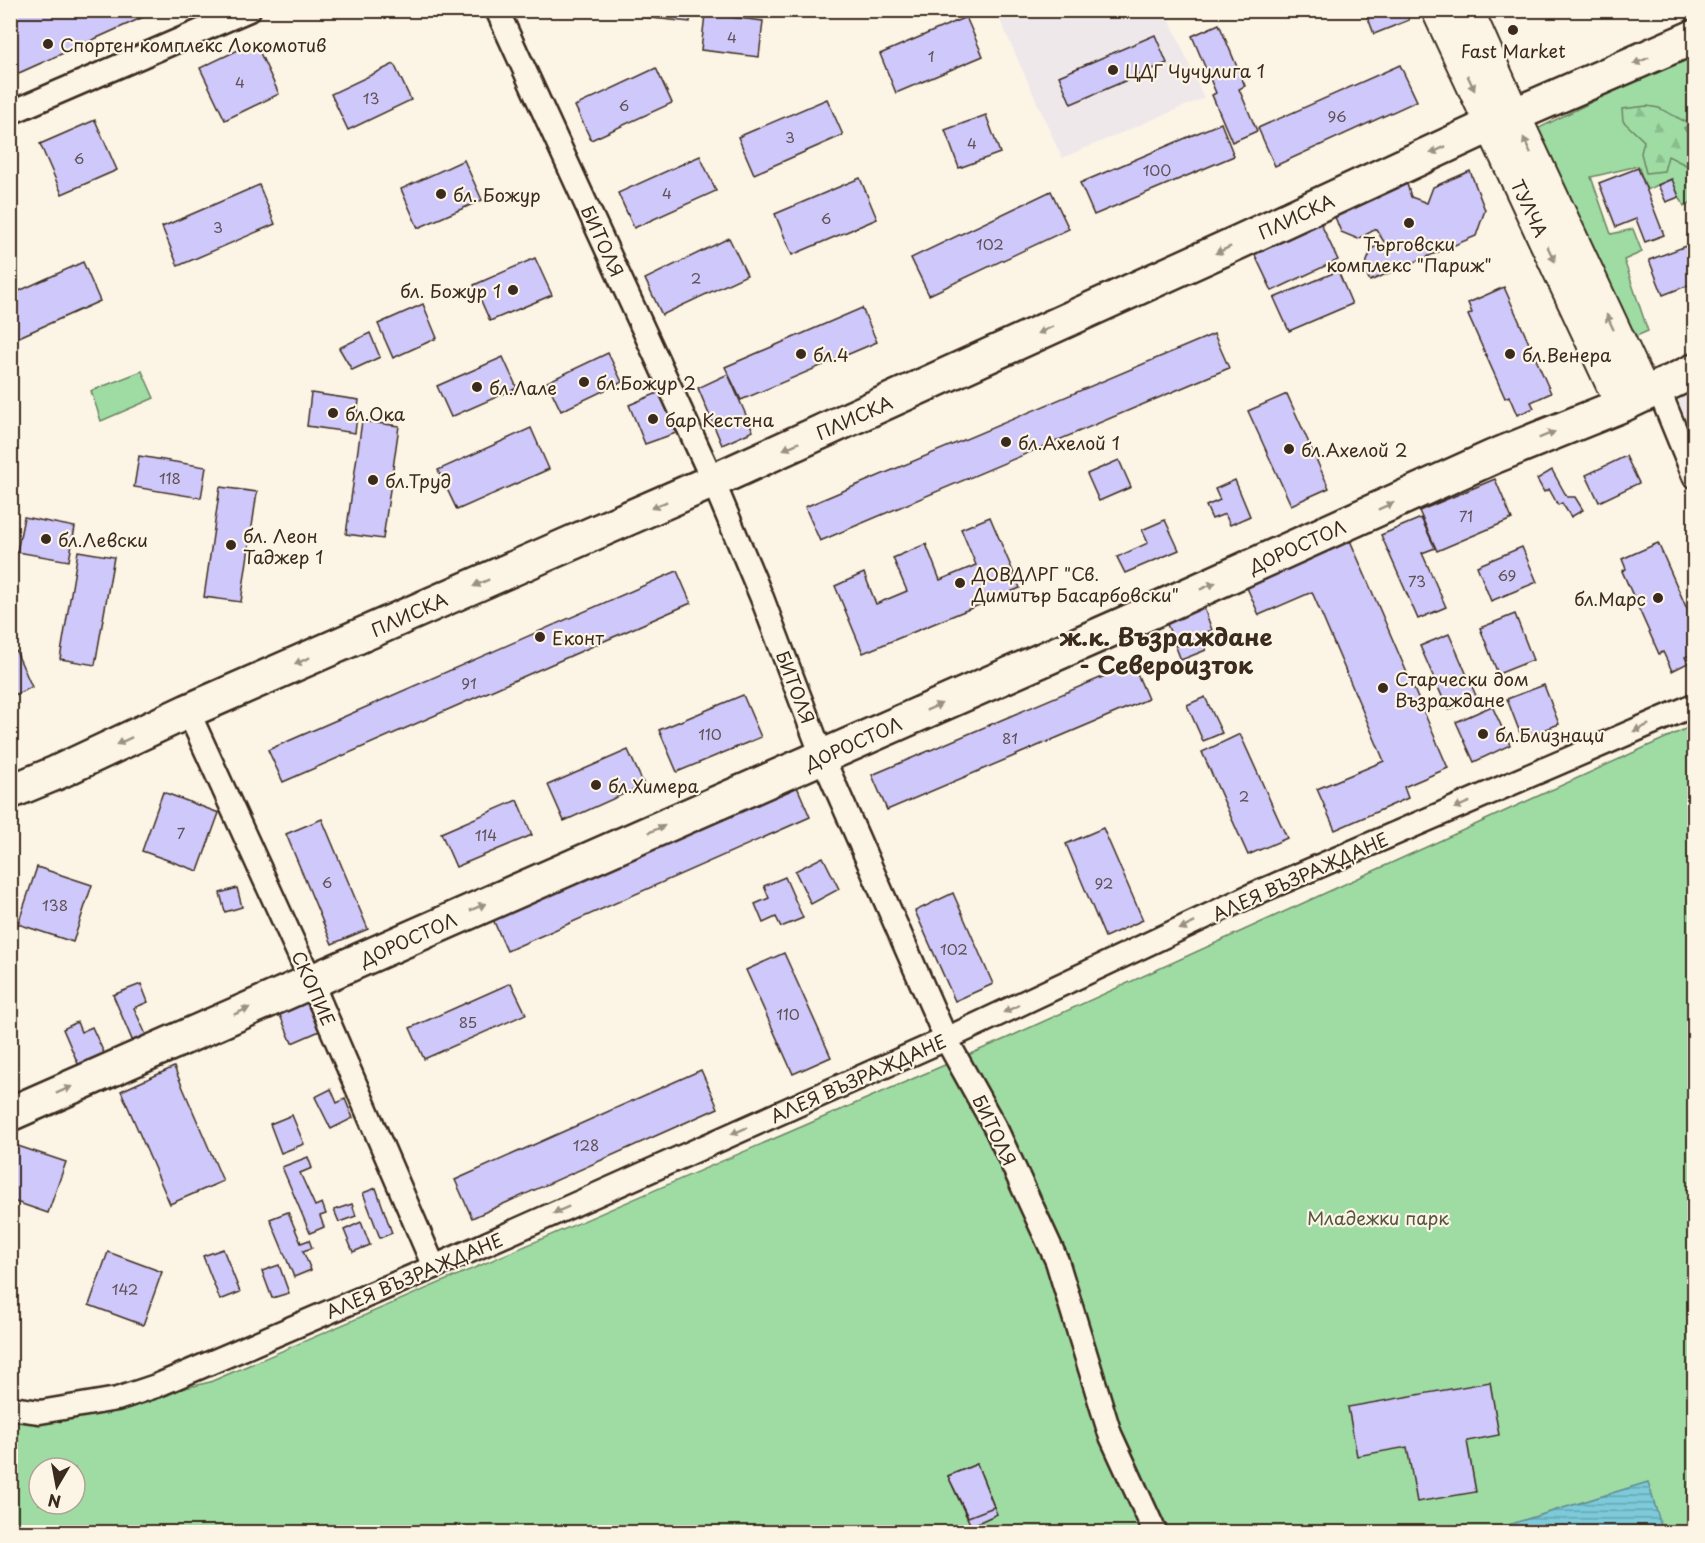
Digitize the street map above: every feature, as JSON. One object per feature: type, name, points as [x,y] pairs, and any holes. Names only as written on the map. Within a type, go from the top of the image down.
[{"type":"main road","name":"ТУЛЧА","points":[[1438,10],[1502,120],[1641,396]]},
{"type":"main road","name":"ТУЛЧА","points":[[1467,10],[1502,120]]},
{"type":"main road","name":"ПЛИСКА","points":[[10,792],[188,711],[713,481],[1502,120],[1695,37]]},
{"type":"main road","name":"ДОРОСТОЛ","points":[[10,1114],[1136,618],[1493,457],[1641,396],[1695,371]]},
{"type":"street","points":[[10,113],[249,10]]},
{"type":"street","name":"БИТОЛЯ","points":[[497,10],[713,481],[762,598],[822,756],[946,1039],[997,1131],[1057,1261],[1110,1434],[1155,1533]]},
{"type":"street","points":[[1641,396],[1695,476]]},
{"type":"street","name":"АЛЕЯ ВЪЗРАЖДАНЕ","points":[[10,1408],[40,1412],[117,1399],[156,1386],[434,1267],[946,1039],[1252,895],[1695,705]]},
{"type":"street","name":"СКОПИЕ","points":[[188,711],[311,981],[434,1267]]},
{"type":"shaded area","points":[[996,11],[1166,11],[1204,98],[1062,158]]},
{"type":"shaded area","points":[[1694,381],[1694,438],[1674,390]]},
{"type":"green space","points":[[1694,51],[1694,201],[1684,206],[1671,179],[1647,190],[1638,166],[1591,177],[1611,234],[1633,229],[1642,252],[1624,260],[1648,331],[1627,340],[1537,129]]},
{"type":"green space","points":[[1647,106],[1659,108],[1690,124],[1684,128],[1690,137],[1694,138],[1694,169],[1668,156],[1664,171],[1646,173],[1641,153],[1644,141],[1623,121],[1622,109]]},
{"type":"green space","points":[[142,371],[154,398],[101,421],[91,391]]},
{"type":"green space","name":"Младежки парк","points":[[1694,725],[1694,1532],[11,1532],[11,1419],[40,1423],[210,1382],[1005,1039]]},
{"type":"water","points":[[1648,1482],[1663,1532],[1503,1532],[1501,1527]]},
{"type":"building","name":"Спортен комплекс Локомотив","points":[[10,10],[159,10],[10,77]]},
{"type":"building","points":[[642,10],[691,10],[690,22],[642,17]]},
{"type":"building","points":[[1365,10],[1405,10],[1409,20],[1374,34]]},
{"type":"building","points":[[705,14],[763,21],[759,57],[701,50]]},
{"type":"building","points":[[966,17],[983,56],[896,93],[880,54]]},
{"type":"building","points":[[1219,24],[1245,86],[1239,89],[1257,131],[1232,142],[1212,95],[1216,93],[1192,36]]},
{"type":"building","name":"ЦДГ Чучулига 1","points":[[1155,35],[1167,63],[1071,104],[1059,76]]},
{"type":"building","points":[[255,42],[279,94],[225,120],[200,68]]},
{"type":"building","points":[[394,64],[411,100],[348,130],[331,94]]},
{"type":"building","points":[[1400,65],[1417,101],[1275,166],[1258,128]]},
{"type":"building","points":[[656,68],[672,103],[591,140],[575,106]]},
{"type":"building","points":[[827,99],[843,135],[754,174],[738,137]]},
{"type":"building","points":[[986,115],[1000,153],[959,168],[945,130]]},
{"type":"building","points":[[95,120],[117,170],[62,194],[40,144]]},
{"type":"building","points":[[1221,123],[1234,156],[1094,215],[1080,183]]},
{"type":"building","points":[[700,156],[716,191],[634,228],[618,193]]},
{"type":"building","name":"бл. Божур","points":[[464,160],[482,200],[418,228],[401,189]]},
{"type":"building","points":[[1638,168],[1664,235],[1645,242],[1636,219],[1616,227],[1599,183]]},
{"type":"building","name":"Търговски комплекс \"Париж\"","points":[[1470,171],[1485,210],[1476,236],[1370,281],[1364,269],[1372,248],[1386,245],[1376,229],[1358,239],[1341,232],[1335,217],[1407,184],[1411,197],[1427,203],[1433,187]]},
{"type":"building","points":[[860,178],[877,219],[792,255],[775,214]]},
{"type":"building","points":[[1672,179],[1679,197],[1666,202],[1658,185]]},
{"type":"building","points":[[259,185],[275,224],[178,266],[162,227]]},
{"type":"building","points":[[1051,191],[1069,229],[929,295],[911,258]]},
{"type":"building","points":[[1320,222],[1338,260],[1272,291],[1254,253]]},
{"type":"building","points":[[729,238],[747,275],[662,315],[645,279]]},
{"type":"building","points":[[1694,243],[1694,283],[1663,295],[1649,260]]},
{"type":"building","name":"бл. Божур 1","points":[[535,258],[552,295],[490,321],[474,285]]},
{"type":"building","points":[[83,262],[100,301],[10,341],[10,295]]},
{"type":"building","points":[[1338,271],[1352,304],[1289,331],[1274,298]]},
{"type":"building","name":"бл.Венера","points":[[1504,287],[1551,393],[1531,402],[1534,408],[1517,415],[1509,396],[1505,398],[1468,315],[1472,313],[1468,303]]},
{"type":"building","points":[[423,304],[437,338],[393,358],[378,324]]},
{"type":"building","name":"бл.4","points":[[862,308],[877,342],[741,400],[725,367]]},
{"type":"building","points":[[370,333],[380,357],[352,370],[339,348]]},
{"type":"building","name":"бл.Ахелой 1","points":[[1214,334],[1229,368],[820,541],[805,507]]},
{"type":"building","name":"бл.Божур 2","points":[[608,353],[622,382],[561,411],[547,382]]},
{"type":"building","name":"бл.Лале","points":[[503,357],[517,388],[451,417],[437,386]]},
{"type":"building","points":[[728,374],[753,431],[722,445],[698,388]]},
{"type":"building","name":"бар Кестена","points":[[660,392],[676,433],[645,444],[629,405]]},
{"type":"building","name":"бл.Ока","points":[[311,393],[359,400],[355,433],[307,426]]},
{"type":"building","name":"бл.Ахелой 2","points":[[1287,394],[1329,488],[1291,505],[1248,411]]},
{"type":"building","name":"бл.Труд","points":[[362,421],[399,426],[383,539],[346,534]]},
{"type":"building","points":[[531,428],[549,469],[457,510],[438,470]]},
{"type":"building","points":[[139,456],[206,467],[201,498],[134,487]]},
{"type":"building","points":[[1626,456],[1639,483],[1599,502],[1586,475]]},
{"type":"building","points":[[1119,460],[1131,487],[1099,501],[1087,474]]},
{"type":"building","points":[[1552,470],[1567,497],[1575,497],[1583,510],[1571,517],[1562,503],[1558,505],[1549,489],[1544,492],[1537,479]]},
{"type":"building","points":[[1495,479],[1512,519],[1437,551],[1419,511]]},
{"type":"building","points":[[1235,480],[1250,516],[1230,525],[1225,514],[1212,519],[1206,506],[1220,500],[1215,489]]},
{"type":"building","name":"бл. Леон Таджер 1","points":[[220,487],[257,492],[241,602],[204,597]]},
{"type":"building","name":"бл.Левски","points":[[24,517],[75,527],[69,561],[17,552]]},
{"type":"building","name":"ДОВДЛРГ \"Св. Димитър Басарбовски\"","points":[[990,517],[1020,588],[863,653],[835,586],[864,573],[876,604],[907,591],[893,558],[926,544],[940,580],[976,565],[961,529]]},
{"type":"building","points":[[1421,518],[1435,548],[1422,553],[1446,607],[1418,619],[1381,535]]},
{"type":"building","points":[[1165,520],[1179,550],[1125,573],[1117,557],[1148,543],[1142,530]]},
{"type":"building","name":"Старчески дом Възраждане","points":[[1349,538],[1448,768],[1404,787],[1408,798],[1335,830],[1317,789],[1384,761],[1312,592],[1259,615],[1245,583]]},
{"type":"building","name":"бл.Марс","points":[[1658,543],[1694,625],[1694,653],[1685,657],[1688,663],[1672,671],[1663,652],[1659,654],[1622,571],[1626,569],[1622,559]]},
{"type":"building","points":[[1522,547],[1537,582],[1491,601],[1477,566]]},
{"type":"building","points":[[78,551],[114,557],[95,665],[60,659]]},
{"type":"building","points":[[677,571],[691,603],[283,782],[268,750]]},
{"type":"building","points":[[1203,605],[1212,630],[1200,635],[1206,650],[1181,660],[1165,619]]},
{"type":"building","points":[[1515,614],[1533,660],[1498,674],[1480,628]]},
{"type":"building","points":[[1449,634],[1477,698],[1448,710],[1420,646]]},
{"type":"building","points":[[16,651],[32,687],[10,697],[10,653]]},
{"type":"building","points":[[1133,664],[1148,699],[887,810],[872,775]]},
{"type":"building","points":[[1544,685],[1559,724],[1522,738],[1507,699]]},
{"type":"building","points":[[743,695],[761,737],[677,772],[659,730]]},
{"type":"building","points":[[1205,697],[1222,733],[1203,741],[1187,705]]},
{"type":"building","name":"бл.Близнаци","points":[[1492,706],[1510,745],[1474,762],[1456,722]]},
{"type":"building","points":[[1240,734],[1287,838],[1248,855],[1202,752]]},
{"type":"building","name":"бл.Химера","points":[[628,750],[644,785],[564,821],[548,785]]},
{"type":"building","points":[[795,782],[810,817],[507,951],[491,915]]},
{"type":"building","points":[[163,792],[219,813],[198,871],[142,851]]},
{"type":"building","points":[[517,800],[532,835],[456,867],[441,833]]},
{"type":"building","points":[[322,819],[368,929],[332,944],[286,834]]},
{"type":"building","points":[[1103,828],[1143,920],[1105,937],[1066,844]]},
{"type":"building","points":[[823,857],[839,889],[811,904],[795,871]]},
{"type":"building","points":[[37,867],[92,885],[73,942],[18,924]]},
{"type":"building","points":[[785,877],[803,918],[781,927],[776,917],[763,923],[755,904],[769,898],[764,886]]},
{"type":"building","points":[[237,888],[242,907],[225,912],[220,893]]},
{"type":"building","points":[[953,893],[993,984],[955,1001],[915,911]]},
{"type":"building","points":[[784,953],[831,1057],[793,1074],[746,970]]},
{"type":"building","points":[[511,983],[526,1014],[424,1059],[410,1028]]},
{"type":"building","points":[[141,984],[148,1002],[134,1008],[147,1037],[133,1042],[113,995]]},
{"type":"building","points":[[309,1000],[322,1030],[292,1043],[279,1013]]},
{"type":"building","points":[[77,1022],[81,1032],[92,1027],[105,1055],[79,1066],[63,1029]]},
{"type":"building","points":[[174,1067],[223,1181],[170,1204],[121,1091]]},
{"type":"building","points":[[701,1070],[718,1108],[472,1218],[455,1180]]},
{"type":"building","points":[[331,1089],[337,1103],[345,1099],[353,1118],[331,1129],[315,1097]]},
{"type":"building","points":[[292,1115],[304,1144],[281,1153],[270,1124]]},
{"type":"building","points":[[12,1144],[66,1162],[48,1213],[10,1200]]},
{"type":"building","points":[[308,1157],[312,1168],[300,1173],[315,1206],[322,1203],[326,1214],[320,1216],[324,1227],[310,1233],[282,1167]]},
{"type":"building","points":[[376,1188],[392,1233],[380,1238],[363,1193]]},
{"type":"building","points":[[352,1204],[356,1216],[339,1222],[334,1210]]},
{"type":"building","points":[[288,1212],[301,1243],[309,1240],[312,1248],[303,1251],[311,1270],[294,1277],[270,1219]]},
{"type":"building","points":[[361,1222],[370,1245],[353,1252],[344,1230]]},
{"type":"building","points":[[223,1249],[240,1292],[220,1300],[203,1256]]},
{"type":"building","points":[[108,1252],[162,1272],[143,1325],[89,1305]]},
{"type":"building","points":[[279,1265],[289,1293],[272,1298],[262,1271]]},
{"type":"building","points":[[1490,1382],[1499,1435],[1467,1441],[1476,1492],[1417,1502],[1407,1447],[1357,1456],[1348,1407]]},
{"type":"building","points":[[977,1464],[997,1514],[971,1526],[948,1476]]},
{"type":"building","points":[[977,1464],[994,1507],[968,1517],[948,1476]]},
{"type":"place","name":"Fast Market","points":[[1513,30]]},
{"type":"place","name":"Спортен комплекс Локомотив","points":[[48,44]]},
{"type":"place","name":"ЦДГ Чучулига 1","points":[[1113,70]]},
{"type":"place","name":"бл. Божур","points":[[441,194]]},
{"type":"place","name":"Търговски комплекс \"Париж\"","points":[[1409,223]]},
{"type":"place","name":"бл. Божур 1","points":[[513,290]]},
{"type":"place","name":"бл.4","points":[[801,354]]},
{"type":"place","name":"бл.Венера","points":[[1510,354]]},
{"type":"place","name":"бл.Божур 2","points":[[584,382]]},
{"type":"place","name":"бл.Лале","points":[[477,387]]},
{"type":"place","name":"бл.Ока","points":[[333,413]]},
{"type":"place","name":"бар Кестена","points":[[653,419]]},
{"type":"place","name":"бл.Ахелой 1","points":[[1006,442]]},
{"type":"place","name":"бл.Ахелой 2","points":[[1289,449]]},
{"type":"place","name":"бл.Труд","points":[[373,480]]},
{"type":"place","name":"бл.Левски","points":[[46,539]]},
{"type":"place","name":"бл. Леон Таджер 1","points":[[231,545]]},
{"type":"place","name":"ДОВДЛРГ \"Св. Димитър Басарбовски\"","points":[[960,583]]},
{"type":"place","name":"бл.Марс","points":[[1658,598]]},
{"type":"place","name":"Еконт","points":[[540,637]]},
{"type":"place","name":"Старчески дом Възраждане","points":[[1383,688]]},
{"type":"place","name":"бл.Близнаци","points":[[1483,734]]},
{"type":"place","name":"бл.Химера","points":[[596,785]]},
{"type":"district","name":"ж.к. Възраждане - Североизток","points":[[1166,650]]}]
